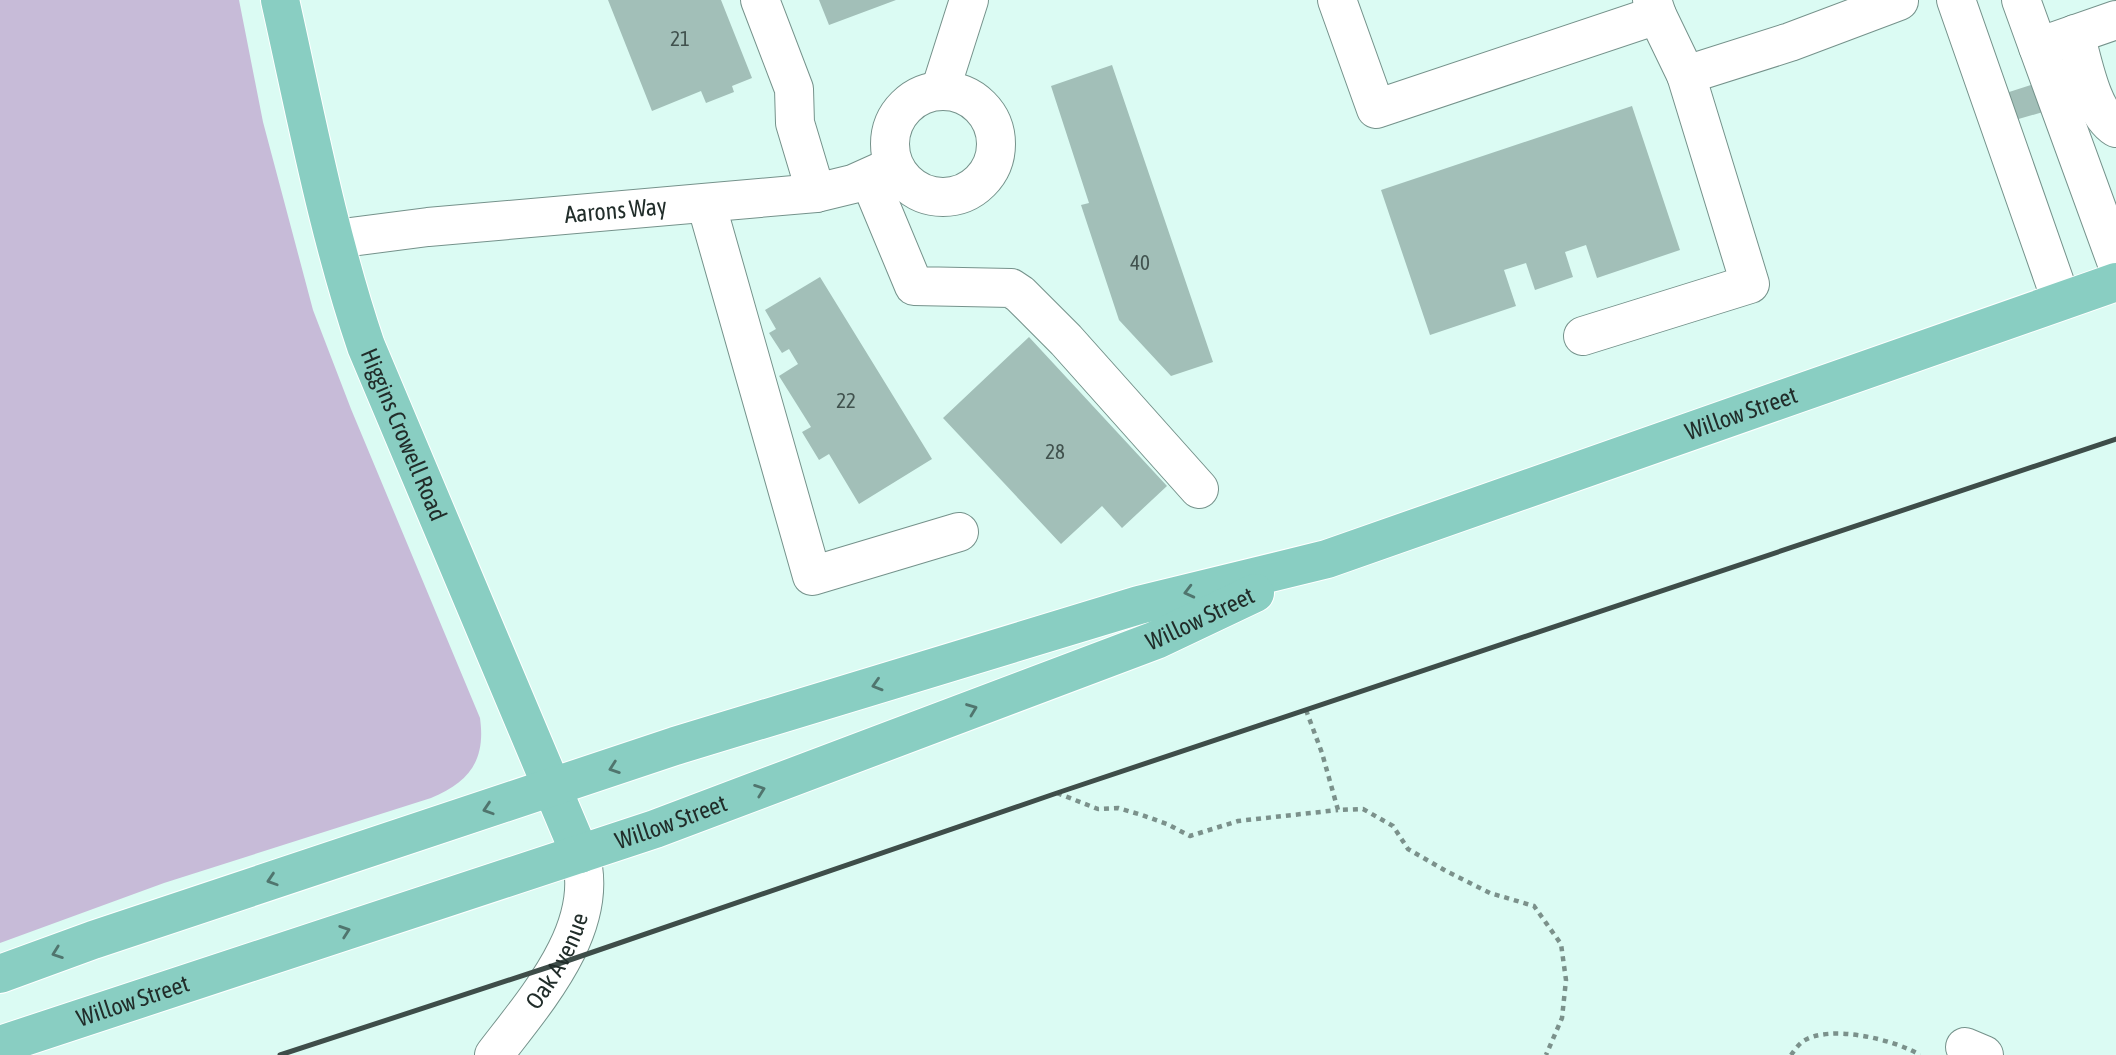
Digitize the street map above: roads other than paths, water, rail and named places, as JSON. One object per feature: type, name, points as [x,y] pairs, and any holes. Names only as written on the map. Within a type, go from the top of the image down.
[{"type":"main road","name":"Higgins Crowell Road","points":[[280,0],[335,239],[349,295],[366,346],[580,854]]},
{"type":"main road","name":"Willow Street","points":[[0,974],[209,901],[688,742],[1139,605],[1327,559],[2116,282]]},
{"type":"main road","name":"Willow Street","points":[[0,1045],[580,854],[801,775],[1156,640],[1327,559]]},
{"type":"street","points":[[760,0],[794,89],[795,123],[816,193]]},
{"type":"street","points":[[940,91],[969,0]]},
{"type":"street","points":[[1337,0],[1376,109],[1654,8],[1686,75],[1750,284],[1583,336]]},
{"type":"street","points":[[1686,75],[1790,42],[1900,0]]},
{"type":"street","points":[[1956,0],[2061,300]]},
{"type":"street","points":[[2021,0],[2116,261]]},
{"type":"street","points":[[2038,47],[2116,20]]},
{"type":"street","points":[[2075,34],[2098,107],[2107,122],[2116,128]]},
{"type":"street","points":[[881,172],[933,197],[950,198],[967,192],[991,169],[996,152],[996,135],[990,118],[978,104],[962,94],[927,92],[911,101],[898,114],[891,130],[889,149],[881,172],[914,286],[1011,288],[1020,293],[1066,340],[1199,489]]},
{"type":"street","name":"Aarons Way","points":[[335,239],[428,227],[816,193],[839,188],[881,172]]},
{"type":"street","points":[[706,203],[812,576],[959,532]]},
{"type":"street","name":"Oak Avenue","points":[[494,1055],[547,982],[575,930],[584,901],[586,882],[580,854]]},
{"type":"railway","points":[[280,1055],[558,964],[1057,793],[2116,439]]}]
